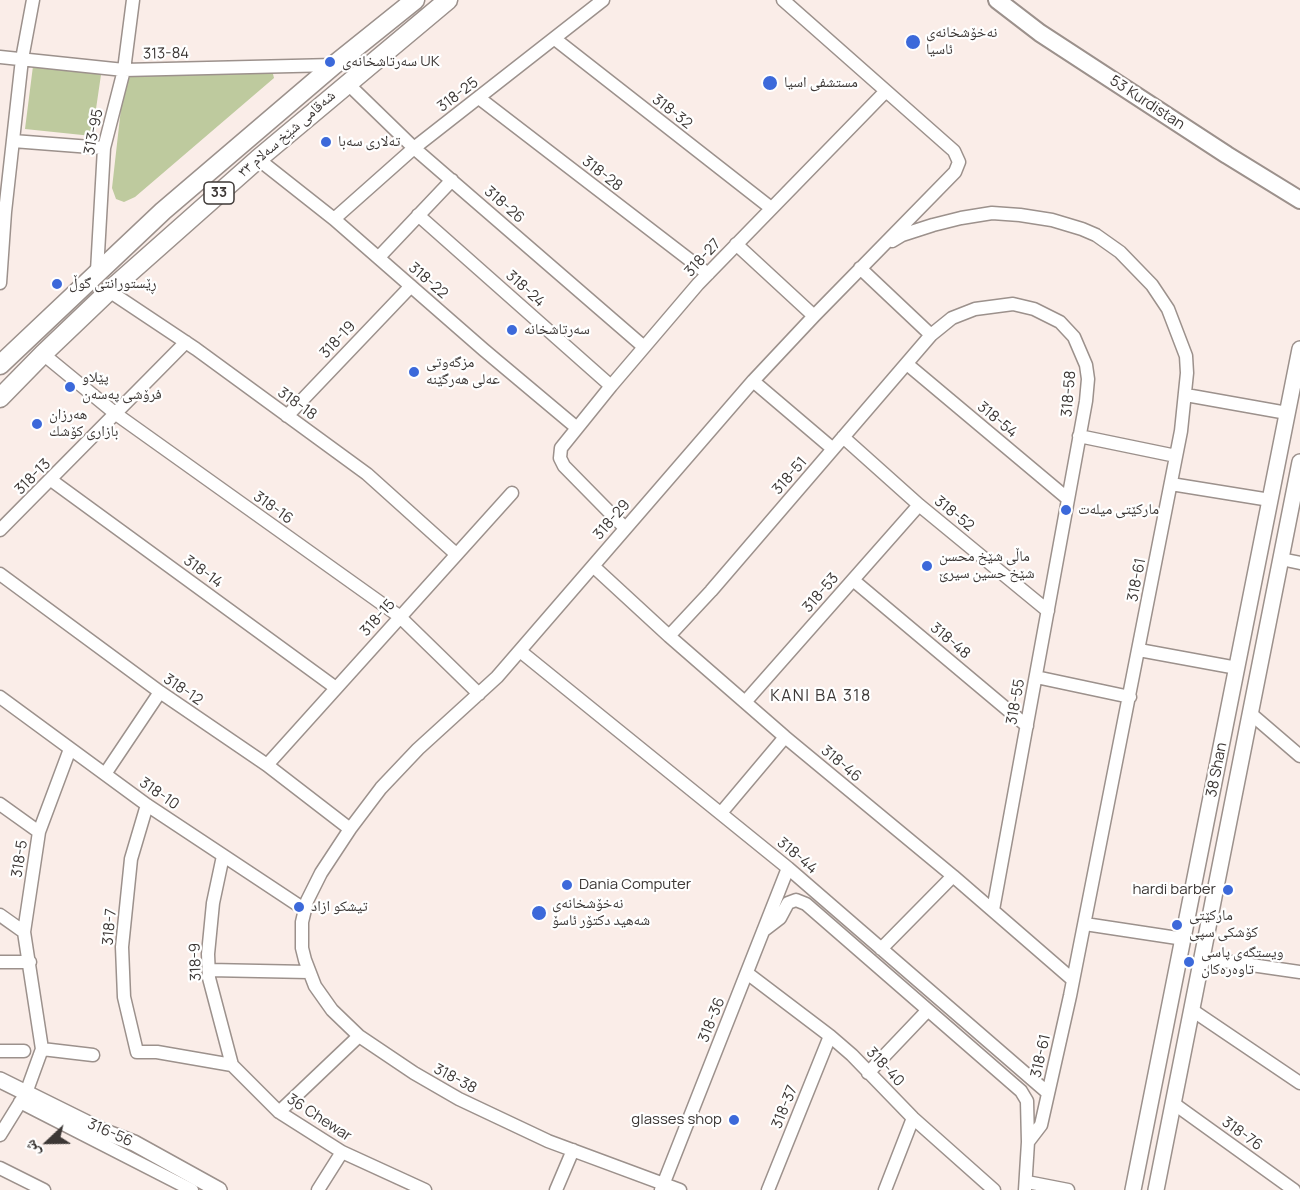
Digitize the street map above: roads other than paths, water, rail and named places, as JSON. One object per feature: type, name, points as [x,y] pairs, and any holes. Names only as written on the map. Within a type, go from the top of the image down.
[{"type":"main road","name":"شەقامی شێخ سەلام ٣٣","points":[[0,365],[163,211],[334,65],[415,0]]},
{"type":"main road","name":"شەقامی شێخ سەلام ٣٣","points":[[0,398],[109,291],[258,159],[448,0]]},
{"type":"main road","name":"53 Kurdistan","points":[[997,0],[1050,39],[1297,201]]},
{"type":"street","points":[[0,283],[2,212],[22,59],[33,0]]},
{"type":"street","name":"313-95","points":[[97,271],[104,147],[123,70],[133,0]]},
{"type":"street","points":[[783,0],[885,92]]},
{"type":"street","name":"318-25","points":[[334,219],[414,148],[555,39],[598,1]]},
{"type":"street","name":"318-32","points":[[555,39],[771,208]]},
{"type":"street","name":"313-84","points":[[0,57],[123,70],[334,65]]},
{"type":"street","name":"318-26","points":[[347,83],[414,148],[644,347]]},
{"type":"street","name":"318-29","points":[[304,909],[321,873],[381,788],[418,749],[479,694],[520,651],[753,381],[955,172],[959,162],[954,151],[885,92]]},
{"type":"street","name":"318-27","points":[[626,528],[564,466],[560,458],[561,448],[611,386],[708,274],[885,92]]},
{"type":"street","name":"318-28","points":[[479,98],[708,274]]},
{"type":"street","points":[[13,141],[104,147]]},
{"type":"street","name":"318-22","points":[[258,159],[334,219],[577,428]]},
{"type":"street","points":[[379,257],[452,180]]},
{"type":"street","name":"318-61","points":[[871,257],[902,235],[947,221],[977,215],[1020,214],[1082,229],[1096,235],[1120,252],[1152,285],[1182,340],[1186,356],[1184,416],[1130,697],[1074,980],[1041,1125],[1028,1142],[1026,1186]]},
{"type":"street","name":"318-24","points":[[418,215],[611,386]]},
{"type":"street","points":[[736,244],[814,316]]},
{"type":"street","points":[[860,268],[931,335]]},
{"type":"street","name":"318-19","points":[[287,416],[411,286]]},
{"type":"street","name":"318-18","points":[[109,291],[186,342],[367,474],[456,554]]},
{"type":"street","name":"318-58","points":[[931,335],[952,318],[975,309],[999,304],[1013,304],[1034,309],[1060,322],[1074,337],[1086,365],[1088,379],[1068,499]]},
{"type":"street","name":"318-51","points":[[669,636],[711,591],[931,335]]},
{"type":"street","name":"318-13","points":[[0,530],[186,342]]},
{"type":"street","name":"38 Shan","points":[[1133,1190],[1300,349]]},
{"type":"street","name":"318-16","points":[[43,354],[116,414],[399,616],[479,694]]},
{"type":"street","name":"318-54","points":[[907,363],[1068,499]]},
{"type":"street","points":[[753,381],[833,449]]},
{"type":"street","points":[[1186,395],[1287,413]]},
{"type":"street","points":[[1079,436],[1176,456]]},
{"type":"street","name":"318-52","points":[[843,437],[919,505],[1048,611]]},
{"type":"street","name":"38 Shan","points":[[1156,1190],[1300,462]]},
{"type":"street","name":"318-14","points":[[51,480],[336,688]]},
{"type":"street","points":[[1171,484],[1270,500]]},
{"type":"street","name":"318-15","points":[[267,765],[512,493]]},
{"type":"street","name":"318-55","points":[[993,910],[1068,499]]},
{"type":"street","name":"318-53","points":[[746,701],[919,505]]},
{"type":"street","points":[[1281,560],[1300,563]]},
{"type":"street","name":"318-46","points":[[593,566],[785,737],[1074,980]]},
{"type":"street","name":"318-12","points":[[0,574],[160,692],[267,765],[350,829]]},
{"type":"street","name":"318-48","points":[[853,580],[1027,726]]},
{"type":"street","points":[[1139,650],[1237,668]]},
{"type":"street","name":"318-44","points":[[520,651],[788,868],[1048,1093]]},
{"type":"street","points":[[1036,677],[1130,697]]},
{"type":"street","points":[[105,774],[160,692]]},
{"type":"street","name":"318-10","points":[[0,697],[147,805],[304,909]]},
{"type":"street","points":[[1250,713],[1300,756]]},
{"type":"street","points":[[722,813],[785,737]]},
{"type":"street","name":"318-5","points":[[42,1049],[24,932],[39,832],[70,749]]},
{"type":"street","points":[[0,804],[39,832]]},
{"type":"street","name":"318-7","points":[[147,805],[131,859],[122,947],[124,997],[136,1052],[157,1052],[232,1065]]},
{"type":"street","name":"318-9","points":[[223,856],[213,903],[208,954],[214,998],[232,1065]]},
{"type":"street","name":"318-36","points":[[662,1186],[788,868]]},
{"type":"street","points":[[881,949],[953,876]]},
{"type":"street","points":[[763,931],[780,918],[788,903],[796,900],[806,904],[1021,1091],[1027,1101],[1028,1142]]},
{"type":"street","name":"318-38","points":[[304,909],[302,948],[315,986],[332,1010],[359,1036],[414,1073],[459,1099],[573,1150],[662,1186],[680,1190]]},
{"type":"street","points":[[0,915],[24,932]]},
{"type":"street","points":[[1085,924],[1184,939],[1203,958],[1300,972]]},
{"type":"street","points":[[0,962],[30,962]]},
{"type":"street","points":[[209,970],[309,972]]},
{"type":"street","name":"318-40","points":[[747,973],[831,1036],[913,1118],[991,1189]]},
{"type":"street","points":[[868,1073],[928,1010]]},
{"type":"street","points":[[1192,1010],[1300,1083]]},
{"type":"street","points":[[279,1112],[359,1036]]},
{"type":"street","name":"318-37","points":[[768,1190],[831,1036]]},
{"type":"street","points":[[0,1136],[23,1097],[42,1049],[93,1054]]},
{"type":"street","points":[[0,1051],[24,1051]]},
{"type":"street","name":"36 Chewar","points":[[232,1065],[279,1112],[342,1152],[425,1190]]},
{"type":"street","name":"316-56","points":[[0,1080],[23,1097],[134,1143],[219,1190]]},
{"type":"street","points":[[23,1097],[192,1190]]},
{"type":"street","name":"318-76","points":[[1173,1103],[1294,1190]]},
{"type":"street","points":[[885,1190],[913,1118]]},
{"type":"street","points":[[556,1190],[573,1150]]},
{"type":"street","points":[[318,1190],[342,1152]]},
{"type":"street","points":[[0,1168],[45,1190]]},
{"type":"street","points":[[1026,1186],[1068,1190]]},
{"type":"place","name":"نه‌خۆشخانه‌ى ئاسیا","points":[[913,42]]},
{"type":"place","name":"سەرتاشخانەی UK","points":[[330,62]]},
{"type":"place","name":"مستشفى اسيا","points":[[770,83]]},
{"type":"place","name":"تەلاری سەبا","points":[[326,142]]},
{"type":"place","name":"ڕێستورانتی گوڵ","points":[[57,284]]},
{"type":"place","name":"سەرتاشخانە","points":[[512,330]]},
{"type":"place","name":"مزگەوتی عەلی هەرگێنە","points":[[414,372]]},
{"type":"place","name":"پێلاو فرۆشی پەسەن","points":[[70,387]]},
{"type":"place","name":"هەرزان بازاری کۆشك","points":[[37,424]]},
{"type":"place","name":"مارکێتی میلەت","points":[[1066,510]]},
{"type":"place","name":"ماڵی شێخ محسن شێخ حسین سیرێ","points":[[927,566]]},
{"type":"place","name":"Dania Computer","points":[[567,885]]},
{"type":"place","name":"hardi barber","points":[[1228,890]]},
{"type":"place","name":"تيشكو ازاد","points":[[299,907]]},
{"type":"place","name":"نەخۆشخانەی شەهید دکتۆر ئاسۆ","points":[[539,913]]},
{"type":"place","name":"مارکێتی کۆشکی سپی","points":[[1177,925]]},
{"type":"place","name":"ویستگەی پاسی تاوەرەکان","points":[[1189,962]]},
{"type":"place","name":"glasses shop","points":[[734,1120]]},
{"type":"district","name":"KANI BA 318","points":[[821,697]]}]
